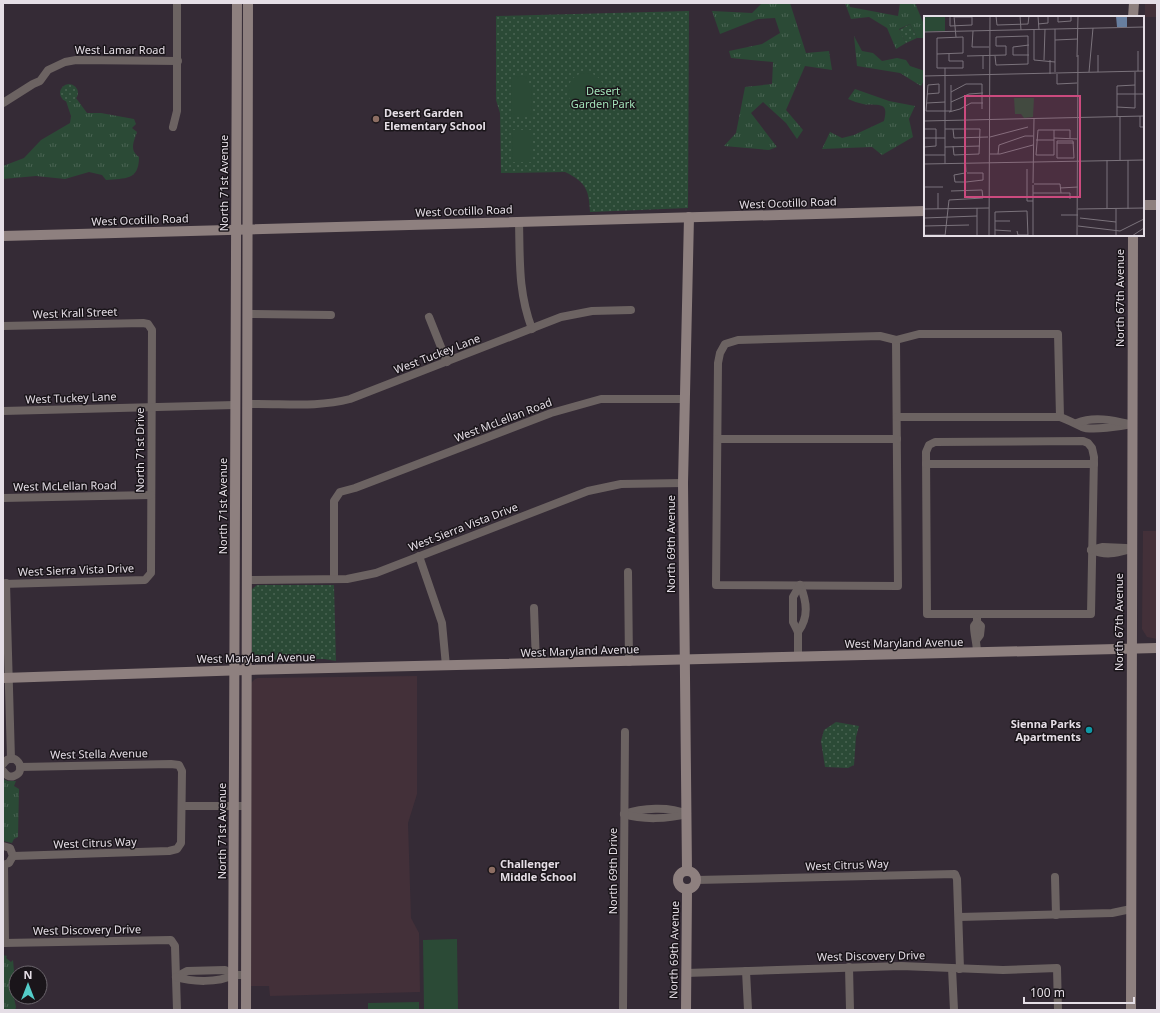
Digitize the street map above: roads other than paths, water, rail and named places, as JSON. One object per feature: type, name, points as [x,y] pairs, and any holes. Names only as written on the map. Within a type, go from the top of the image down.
[{"type":"street","points":[[173,127],[178,111],[177,3]]},
{"type":"street","name":"North 71st Avenue","points":[[233,1010],[237,3]]},
{"type":"street","points":[[246,1010],[249,229],[248,3]]},
{"type":"street","points":[[1133,16],[1134,3]]},
{"type":"street","name":"West Lamar Road","points":[[3,103],[40,81],[48,70],[65,62],[76,60],[178,61]]},
{"type":"street","points":[[1144,205],[1157,205]]},
{"type":"street","name":"West Ocotillo Road","points":[[3,236],[924,211]]},
{"type":"street","name":"North 69th Avenue","points":[[689,217],[683,483],[683,646],[686,660],[687,871],[681,873],[677,881],[679,886],[687,890],[694,887],[696,880]]},
{"type":"street","points":[[519,222],[521,292],[525,312],[532,329]]},
{"type":"street","name":"North 67th Avenue","points":[[1131,1010],[1132,236]]},
{"type":"street","name":"West Tuckey Lane","points":[[248,404],[332,404],[350,400],[577,313],[631,310]]},
{"type":"street","points":[[248,314],[331,315]]},
{"type":"street","points":[[429,317],[447,362]]},
{"type":"street","name":"West Krall Street","points":[[3,326],[148,324]]},
{"type":"street","name":"North 71st Drive","points":[[148,324],[152,330],[150,407],[151,572],[149,577]]},
{"type":"street","points":[[896,340],[898,586],[716,585],[718,363],[720,353],[725,344],[738,340],[781,338],[880,336],[896,340],[919,334],[1058,334],[1060,417]]},
{"type":"street","name":"West McLellan Road","points":[[334,579],[334,501],[336,495],[340,492],[355,488],[551,413],[600,399],[684,399]]},
{"type":"street","name":"West Tuckey Lane","points":[[3,411],[235,405]]},
{"type":"street","points":[[897,417],[1060,417],[1077,423],[1084,420],[1114,420],[1132,424]]},
{"type":"street","points":[[718,439],[897,439]]},
{"type":"street","points":[[1083,441],[1088,443],[1092,448],[1094,464],[1091,550],[1091,614],[978,618],[927,614],[926,464],[926,452],[929,445],[935,442],[1083,441]]},
{"type":"street","points":[[926,464],[1094,464]]},
{"type":"street","name":"West Sierra Vista Drive","points":[[248,580],[334,579],[367,576],[588,491],[621,484],[683,483]]},
{"type":"street","name":"West McLellan Road","points":[[3,498],[151,494]]},
{"type":"street","points":[[1091,550],[1103,554],[1113,554],[1131,549]]},
{"type":"street","points":[[418,556],[442,623],[446,666]]},
{"type":"street","points":[[628,572],[630,662]]},
{"type":"street","name":"West Sierra Vista Drive","points":[[4,583],[145,580],[149,577]]},
{"type":"street","points":[[4,583],[6,678],[11,758]]},
{"type":"street","points":[[798,657],[798,632],[793,622],[793,597],[800,585]]},
{"type":"street","points":[[798,632],[805,622],[805,599],[800,585]]},
{"type":"street","points":[[534,608],[536,664]]},
{"type":"street","points":[[977,653],[977,638],[980,635],[981,626],[978,618]]},
{"type":"street","name":"West Maryland Avenue","points":[[6,678],[235,670],[630,662],[1157,648]]},
{"type":"street","name":"North 69th Drive","points":[[623,1010],[625,732]]},
{"type":"street","points":[[3,764],[11,758]]},
{"type":"street","points":[[11,758],[18,762],[20,767]]},
{"type":"street","name":"West Stella Avenue","points":[[3,771],[7,776],[13,776],[18,773],[20,767],[179,765],[182,771],[182,806]]},
{"type":"street","points":[[182,806],[246,806]]},
{"type":"street","name":"West Citrus Way","points":[[13,856],[169,852],[177,849],[181,843],[182,806]]},
{"type":"street","points":[[624,814],[635,810],[676,810],[687,814]]},
{"type":"street","points":[[3,846],[10,848],[13,856],[9,863],[3,865],[4,943]]},
{"type":"street","points":[[687,871],[693,873],[696,880]]},
{"type":"street","name":"West Citrus Way","points":[[696,880],[955,874],[958,879],[959,917],[954,1010]]},
{"type":"street","points":[[1055,878],[1056,915]]},
{"type":"street","name":"North 69th Avenue","points":[[686,1010],[687,890]]},
{"type":"street","points":[[959,917],[1112,913],[1131,909]]},
{"type":"street","name":"West Discovery Drive","points":[[4,943],[171,940],[175,946],[176,977]]},
{"type":"street","name":"West Discovery Drive","points":[[686,973],[849,967],[930,966],[956,969],[1003,970],[1057,968],[1058,1010]]},
{"type":"street","points":[[849,967],[850,1010]]},
{"type":"street","points":[[177,1010],[176,977],[186,971],[225,970],[234,975],[246,975]]},
{"type":"street","points":[[746,971],[748,1010]]},
{"type":"place","name":"Desert Garden Elementary School","points":[[376,119]]},
{"type":"place","name":"Sienna Parks Apartments","points":[[1089,730]]},
{"type":"place","name":"Challenger Middle School","points":[[492,870]]},
{"type":"park label","name":"Desert Garden Park","points":[[603,97]]}]
